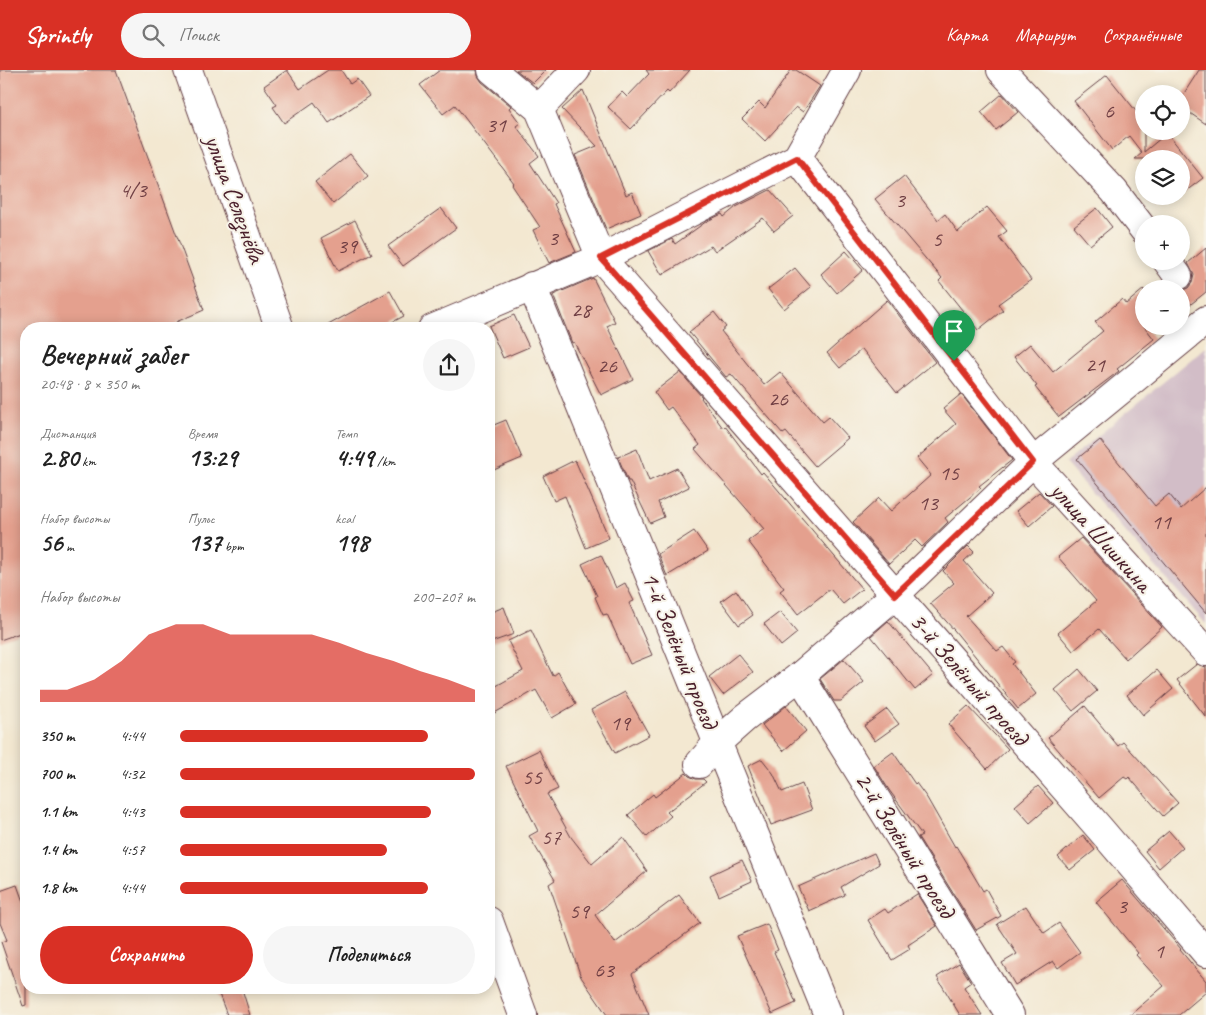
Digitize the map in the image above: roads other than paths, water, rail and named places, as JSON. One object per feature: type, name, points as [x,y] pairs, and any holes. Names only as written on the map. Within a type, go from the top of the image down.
[{"type":"street","name":"улица Селезнёва","points":[[188,70],[278,322]]},
{"type":"street","name":"3-й Зелёный проезд","points":[[492,70],[539,109],[601,258],[1095,823],[1206,953]]},
{"type":"street","points":[[539,109],[576,70]]},
{"type":"street","points":[[448,322],[601,258],[797,158],[847,70]]},
{"type":"street","points":[[1000,70],[1114,191],[1135,218]]},
{"type":"street","name":"улица Шишкина","points":[[797,158],[1033,462],[1206,652]]},
{"type":"street","name":"1-й Зелёный проезд","points":[[532,286],[828,1015]]},
{"type":"street","points":[[700,764],[718,742],[745,718],[800,676],[895,595],[1033,462],[1206,320]]},
{"type":"street","name":"2-й Зелёный проезд","points":[[800,676],[1010,1015]]},
{"type":"street","points":[[495,938],[523,1015]]}]
